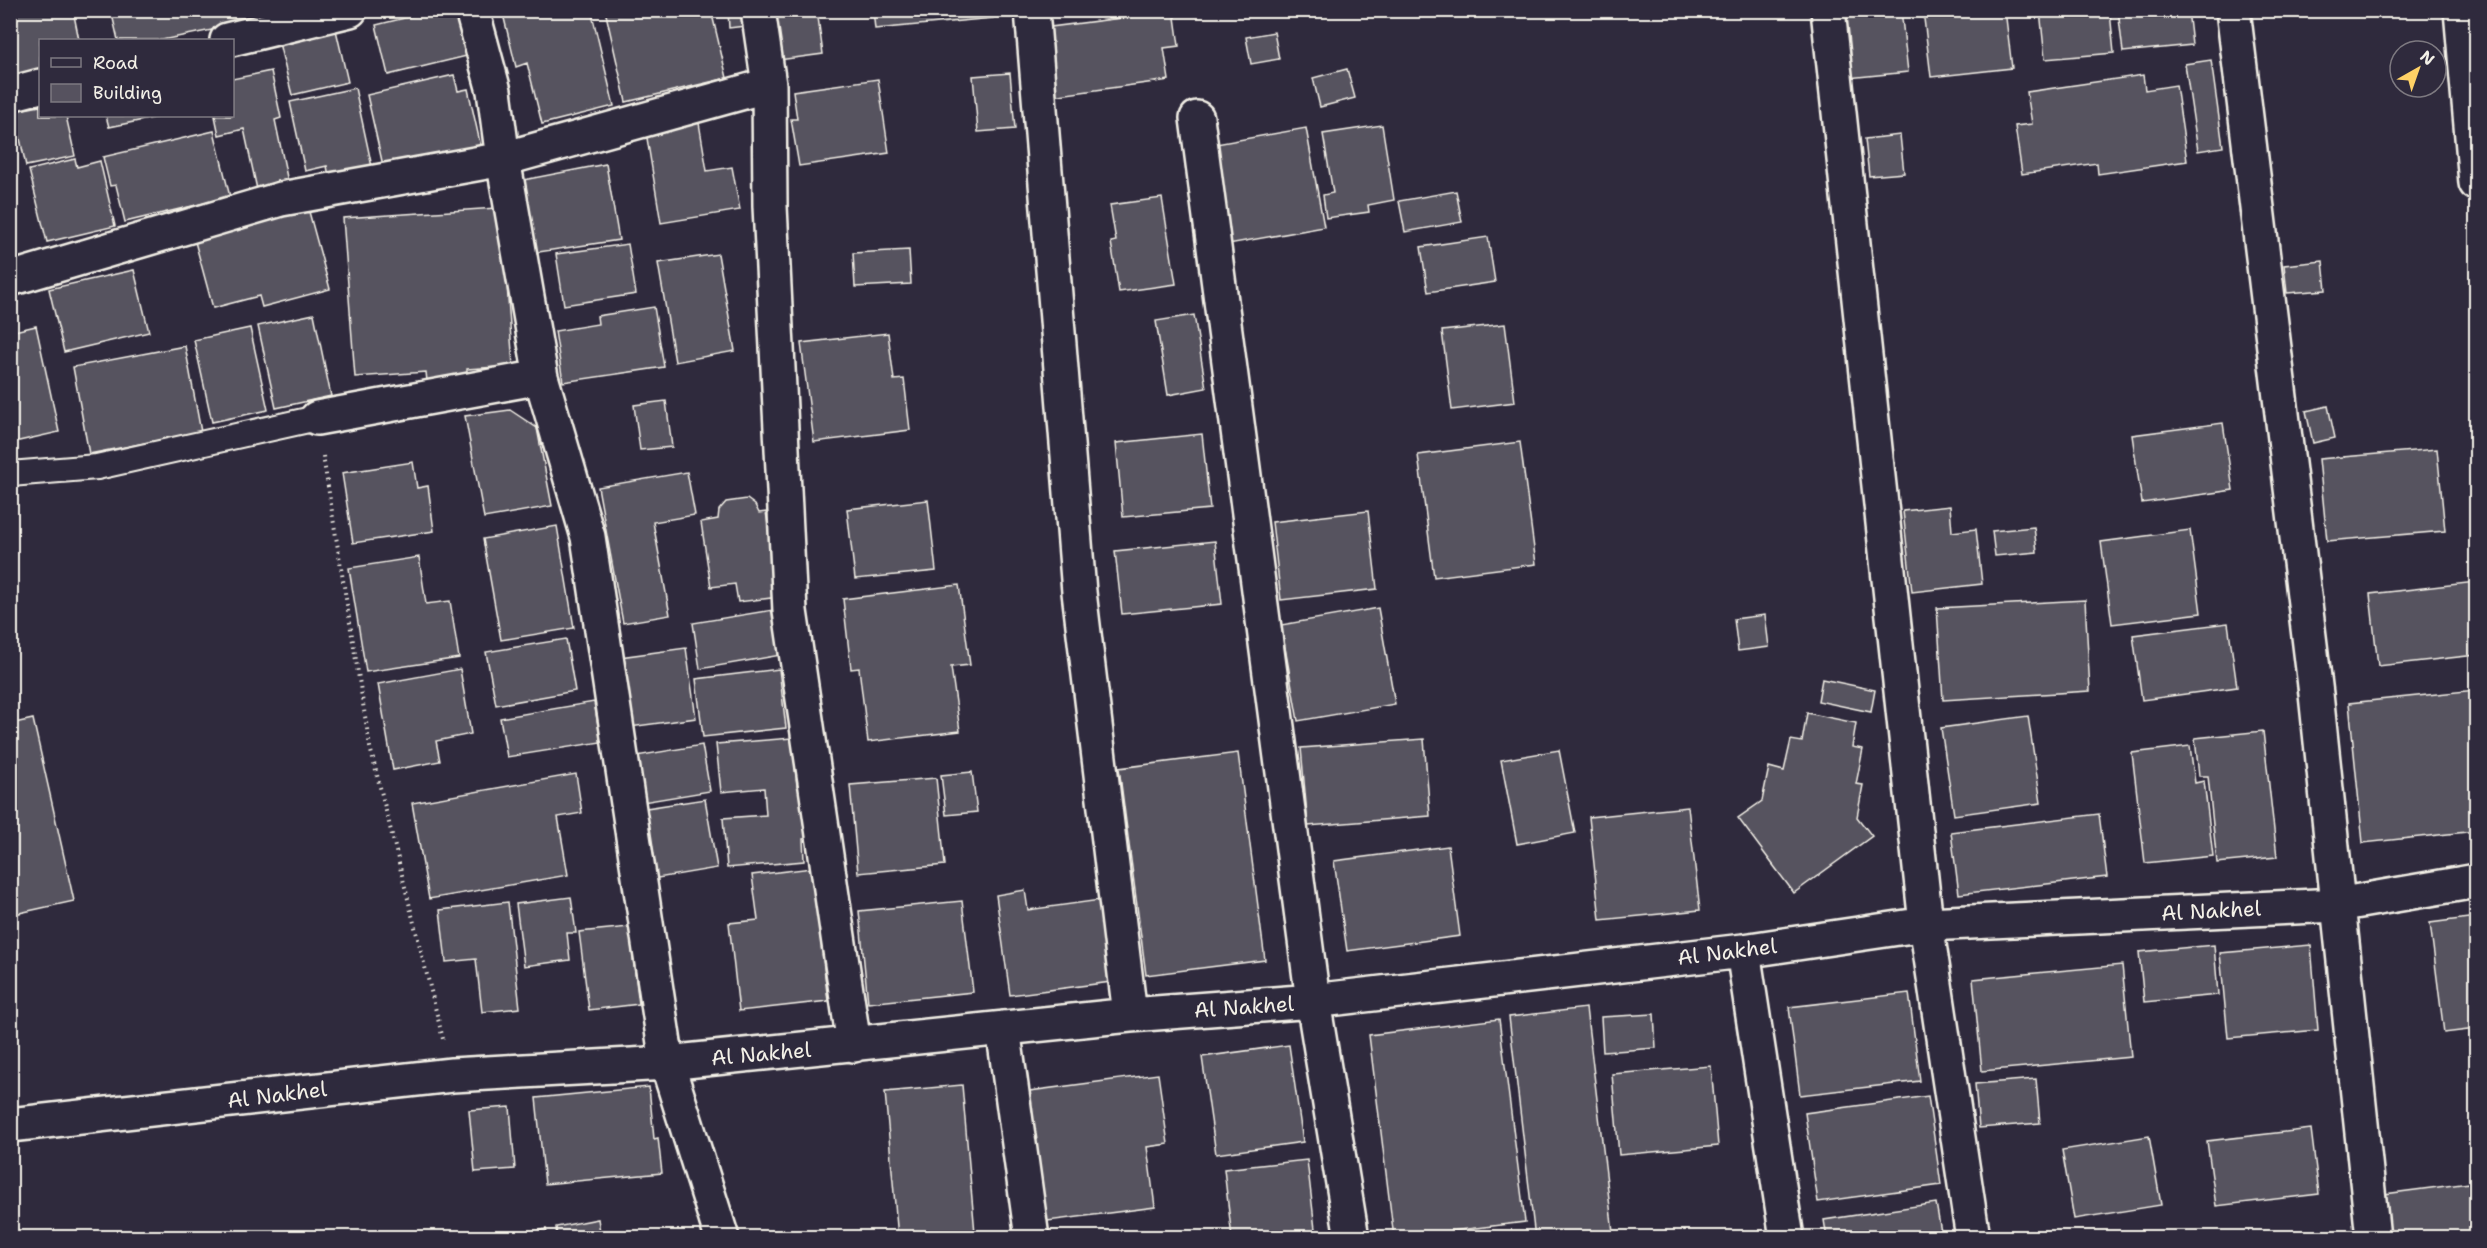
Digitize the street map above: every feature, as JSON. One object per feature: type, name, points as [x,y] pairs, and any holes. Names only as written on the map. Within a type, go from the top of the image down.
[{"type":"street","points":[[231,39],[350,10]]},
{"type":"street","points":[[472,10],[494,91],[503,159],[541,377],[588,537],[667,1063],[722,1238]]},
{"type":"street","points":[[758,10],[769,85],[770,206],[790,611],[854,1045]]},
{"type":"street","points":[[1032,10],[1079,592],[1130,1016]]},
{"type":"street","points":[[1828,10],[1926,924],[1973,1238]]},
{"type":"street","points":[[2233,10],[2315,682],[2373,1238]]},
{"type":"street","points":[[2461,10],[2476,183]]},
{"type":"street","points":[[10,279],[280,199],[503,159],[769,85]]},
{"type":"street","points":[[10,94],[39,86]]},
{"type":"street","points":[[1197,118],[1313,1001],[1352,1238]]},
{"type":"street","points":[[317,418],[541,377]]},
{"type":"street","name":"Al Nakhel","points":[[10,1125],[452,1075],[667,1063],[1003,1028],[1313,1001],[1743,951],[1926,924],[2337,905],[2476,880]]},
{"type":"street","points":[[1743,951],[1787,1238]]},
{"type":"street","points":[[1003,1028],[1032,1238]]},
{"type":"lane","points":[[10,474],[97,466],[317,418]]},
{"type":"path","points":[[317,418],[370,747],[452,1075]]},
{"type":"building","points":[[10,10],[73,10],[79,39],[39,39],[39,73],[10,79]]},
{"type":"building","points":[[111,10],[249,10],[252,22],[167,39],[118,39]]},
{"type":"building","points":[[437,10],[465,10],[475,54],[388,75],[376,25]]},
{"type":"building","points":[[502,10],[591,10],[614,106],[542,124],[527,63],[516,67]]},
{"type":"building","points":[[605,10],[711,10],[727,78],[626,102]]},
{"type":"building","points":[[728,10],[744,10],[745,26],[729,28]]},
{"type":"building","points":[[772,10],[817,10],[823,54],[779,60]]},
{"type":"building","points":[[873,10],[992,10],[993,18],[875,29]]},
{"type":"building","points":[[1159,10],[1174,10],[1179,46],[1164,48],[1169,80],[1052,96],[1043,28],[1160,13]]},
{"type":"building","points":[[1831,10],[1901,10],[1908,72],[1838,79]]},
{"type":"building","points":[[1923,10],[2005,10],[2012,68],[1931,77]]},
{"type":"building","points":[[2040,10],[2110,12],[2114,53],[2045,59]]},
{"type":"building","points":[[2118,10],[2188,10],[2192,45],[2123,52]]},
{"type":"building","points":[[336,30],[348,82],[292,95],[279,43]]},
{"type":"building","points":[[1274,32],[1279,59],[1251,64],[1246,37]]},
{"type":"building","points":[[2211,60],[2223,147],[2198,151],[2185,64]]},
{"type":"building","points":[[1347,69],[1355,98],[1320,107],[1313,78]]},
{"type":"building","points":[[271,71],[281,118],[275,120],[289,187],[258,194],[244,129],[219,135],[215,117],[234,117],[234,79]]},
{"type":"building","points":[[1010,73],[1015,129],[978,132],[973,76]]},
{"type":"building","points":[[454,75],[458,91],[468,89],[481,147],[384,170],[367,95]]},
{"type":"building","points":[[2143,75],[2145,90],[2176,85],[2187,161],[2098,174],[2097,163],[2022,174],[2015,126],[2032,124],[2027,92]]},
{"type":"building","points":[[878,79],[889,153],[799,166],[791,119],[797,119],[793,91]]},
{"type":"building","points":[[355,88],[372,167],[329,176],[327,166],[305,171],[290,102]]},
{"type":"building","points":[[39,106],[39,117],[66,117],[75,156],[26,166],[14,111]]},
{"type":"building","points":[[106,117],[158,117],[109,127]]},
{"type":"building","points":[[699,123],[707,171],[732,167],[740,210],[661,223],[646,132]]},
{"type":"building","points":[[1382,125],[1394,200],[1368,205],[1369,212],[1326,218],[1323,195],[1333,193],[1323,134]]},
{"type":"building","points":[[1306,128],[1324,227],[1223,245],[1205,146]]},
{"type":"building","points":[[214,131],[230,197],[125,222],[116,185],[110,186],[103,157]]},
{"type":"building","points":[[1900,135],[1904,173],[1869,176],[1865,139]]},
{"type":"building","points":[[75,159],[77,167],[100,161],[115,226],[47,242],[29,170]]},
{"type":"building","points":[[606,164],[619,240],[532,253],[518,181]]},
{"type":"building","points":[[1456,191],[1462,222],[1405,232],[1399,201]]},
{"type":"building","points":[[1162,198],[1176,284],[1119,292],[1111,242],[1116,241],[1110,205]]},
{"type":"building","points":[[308,208],[330,289],[262,307],[259,296],[213,308],[194,238]]},
{"type":"building","points":[[497,208],[499,231],[503,231],[513,366],[467,369],[467,379],[427,381],[426,372],[355,377],[343,218]]},
{"type":"building","points":[[1488,237],[1495,282],[1428,292],[1421,247]]},
{"type":"building","points":[[628,244],[636,294],[564,305],[556,254]]},
{"type":"building","points":[[909,250],[911,284],[855,287],[853,253]]},
{"type":"building","points":[[718,254],[735,351],[675,362],[658,263]]},
{"type":"building","points":[[2323,261],[2326,290],[2287,293],[2284,265]]},
{"type":"building","points":[[134,270],[149,332],[64,352],[49,289]]},
{"type":"building","points":[[654,307],[664,367],[563,382],[555,331],[598,324],[597,316]]},
{"type":"building","points":[[314,314],[331,396],[276,408],[258,326]]},
{"type":"building","points":[[1194,315],[1206,388],[1168,395],[1156,321]]},
{"type":"building","points":[[1505,324],[1515,402],[1452,410],[1442,331]]},
{"type":"building","points":[[36,326],[59,432],[10,443],[10,332]]},
{"type":"building","points":[[250,328],[268,410],[212,422],[194,340]]},
{"type":"building","points":[[888,333],[894,380],[904,379],[910,430],[814,442],[801,343]]},
{"type":"building","points":[[185,346],[201,432],[89,454],[73,367]]},
{"type":"building","points":[[666,401],[672,447],[640,450],[634,405]]},
{"type":"building","points":[[2328,406],[2335,438],[2313,443],[2306,411]]},
{"type":"building","points":[[510,410],[537,428],[552,506],[484,518],[465,416]]},
{"type":"building","points":[[2223,423],[2233,490],[2142,503],[2132,435]]},
{"type":"building","points":[[1202,434],[1210,509],[1123,517],[1116,443]]},
{"type":"building","points":[[1520,442],[1536,564],[1434,577],[1418,455]]},
{"type":"building","points":[[2437,449],[2445,531],[2327,541],[2319,459]]},
{"type":"building","points":[[413,462],[417,488],[428,486],[434,531],[353,543],[342,473]]},
{"type":"building","points":[[687,472],[695,515],[653,522],[670,615],[623,623],[598,487]]},
{"type":"building","points":[[747,499],[755,505],[759,513],[766,512],[779,597],[738,602],[735,584],[711,587],[701,522],[718,519],[719,510],[726,502]]},
{"type":"building","points":[[928,500],[936,571],[855,579],[847,509]]},
{"type":"building","points":[[1950,506],[1952,532],[1976,529],[1982,584],[1912,592],[1903,511]]},
{"type":"building","points":[[1368,511],[1377,589],[1281,600],[1272,522]]},
{"type":"building","points":[[557,526],[574,628],[501,640],[483,539]]},
{"type":"building","points":[[2034,527],[2037,552],[1995,556],[1992,531]]},
{"type":"building","points":[[2190,530],[2201,613],[2112,624],[2101,542]]},
{"type":"building","points":[[1215,541],[1222,604],[1122,614],[1115,551]]},
{"type":"building","points":[[419,557],[426,604],[450,601],[459,658],[366,672],[349,568]]},
{"type":"building","points":[[2476,582],[2476,655],[2378,666],[2370,594]]},
{"type":"building","points":[[959,585],[970,665],[951,667],[960,731],[868,742],[859,668],[851,669],[843,599]]},
{"type":"building","points":[[2085,600],[2090,691],[1943,700],[1937,608]]},
{"type":"building","points":[[1378,608],[1395,704],[1298,721],[1281,625]]},
{"type":"building","points":[[773,610],[781,655],[700,669],[693,623]]},
{"type":"building","points":[[1765,615],[1769,647],[1738,651],[1734,619]]},
{"type":"building","points":[[2228,623],[2237,687],[2142,700],[2133,635]]},
{"type":"building","points":[[566,639],[575,691],[496,705],[486,652]]},
{"type":"building","points":[[686,648],[696,718],[630,727],[620,657]]},
{"type":"building","points":[[460,669],[471,734],[436,741],[440,761],[393,770],[378,684]]},
{"type":"building","points":[[779,669],[786,728],[703,737],[696,679]]},
{"type":"building","points":[[1822,679],[1875,690],[1871,712],[1818,701]]},
{"type":"building","points":[[2476,690],[2476,831],[2363,843],[2349,703]]},
{"type":"building","points":[[594,702],[601,742],[507,757],[500,718]]},
{"type":"building","points":[[1807,713],[1856,723],[1852,747],[1863,749],[1856,784],[1863,785],[1857,817],[1872,836],[1794,893],[1738,818],[1762,801],[1769,767],[1784,771],[1791,740],[1802,742]]},
{"type":"building","points":[[2028,716],[2041,803],[1954,815],[1941,728]]},
{"type":"building","points":[[33,719],[74,901],[10,915],[10,724]]},
{"type":"building","points":[[2263,731],[2277,857],[2217,863],[2208,776],[2199,776],[2195,738]]},
{"type":"building","points":[[792,738],[797,786],[810,785],[815,838],[803,839],[804,861],[727,868],[723,818],[766,815],[764,788],[721,792],[716,744]]},
{"type":"building","points":[[1424,739],[1430,816],[1308,826],[1301,748]]},
{"type":"building","points":[[702,745],[710,791],[637,803],[630,757]]},
{"type":"building","points":[[2190,746],[2195,783],[2204,781],[2213,856],[2145,863],[2132,753]]},
{"type":"building","points":[[1559,750],[1575,833],[1517,844],[1501,760]]},
{"type":"building","points":[[1238,753],[1265,960],[1146,975],[1119,768]]},
{"type":"building","points":[[972,772],[977,812],[946,815],[941,775]]},
{"type":"building","points":[[576,774],[582,813],[558,817],[568,875],[429,899],[412,803]]},
{"type":"building","points":[[936,778],[945,865],[858,873],[850,785]]},
{"type":"building","points":[[705,799],[717,868],[652,879],[640,809]]},
{"type":"building","points":[[1688,807],[1700,910],[1600,920],[1589,817]]},
{"type":"building","points":[[2099,814],[2107,877],[1959,894],[1951,832]]},
{"type":"building","points":[[1448,846],[1460,936],[1347,951],[1334,861]]},
{"type":"building","points":[[812,868],[828,1001],[739,1011],[729,923],[758,920],[752,875]]},
{"type":"building","points":[[1025,890],[1028,910],[1100,900],[1111,982],[1010,995],[996,895]]},
{"type":"building","points":[[571,897],[576,933],[567,933],[570,960],[524,966],[516,904]]},
{"type":"building","points":[[962,901],[973,992],[868,1003],[859,911]]},
{"type":"building","points":[[508,902],[520,1008],[482,1012],[476,959],[446,962],[440,910]]},
{"type":"building","points":[[2476,917],[2476,1029],[2444,1033],[2430,923]]},
{"type":"building","points":[[629,927],[639,1004],[589,1010],[579,932]]},
{"type":"building","points":[[2214,945],[2218,995],[2144,1002],[2139,952]]},
{"type":"building","points":[[2311,945],[2318,1030],[2228,1038],[2220,953]]},
{"type":"building","points":[[2122,965],[2131,1057],[1982,1071],[1973,979]]},
{"type":"building","points":[[1909,993],[1920,1081],[1800,1095],[1789,1007]]},
{"type":"building","points":[[1586,1008],[1613,1232],[1563,1238],[1535,1238],[1509,1017]]},
{"type":"building","points":[[1654,1014],[1656,1048],[1603,1052],[1601,1017]]},
{"type":"building","points":[[1499,1019],[1525,1222],[1394,1238],[1369,1035]]},
{"type":"building","points":[[1289,1045],[1303,1142],[1216,1154],[1202,1057]]},
{"type":"building","points":[[1711,1066],[1718,1146],[1619,1155],[1612,1074]]},
{"type":"building","points":[[1158,1074],[1168,1144],[1147,1147],[1155,1207],[1040,1222],[1022,1092]]},
{"type":"building","points":[[2036,1079],[2040,1123],[1979,1128],[1975,1084]]},
{"type":"building","points":[[962,1085],[975,1233],[898,1238],[885,1092]]},
{"type":"building","points":[[649,1087],[654,1139],[658,1138],[662,1173],[545,1184],[536,1098]]},
{"type":"building","points":[[1928,1096],[1941,1185],[1818,1202],[1805,1113]]},
{"type":"building","points":[[510,1107],[515,1169],[475,1172],[469,1110]]},
{"type":"building","points":[[2311,1129],[2319,1194],[2216,1206],[2207,1141]]},
{"type":"building","points":[[2149,1136],[2161,1205],[2074,1219],[2062,1150]]},
{"type":"building","points":[[1307,1160],[1316,1238],[1232,1238],[1224,1169]]},
{"type":"building","points":[[2469,1183],[2476,1238],[2382,1238],[2377,1195]]},
{"type":"building","points":[[1936,1203],[1942,1238],[1827,1238],[1824,1220]]},
{"type":"building","points":[[598,1219],[601,1238],[557,1238],[556,1227]]},
{"type":"building","points":[[546,1229],[548,1238],[509,1238]]},
{"type":"building","points":[[1149,1232],[1150,1238],[1088,1238]]}]
